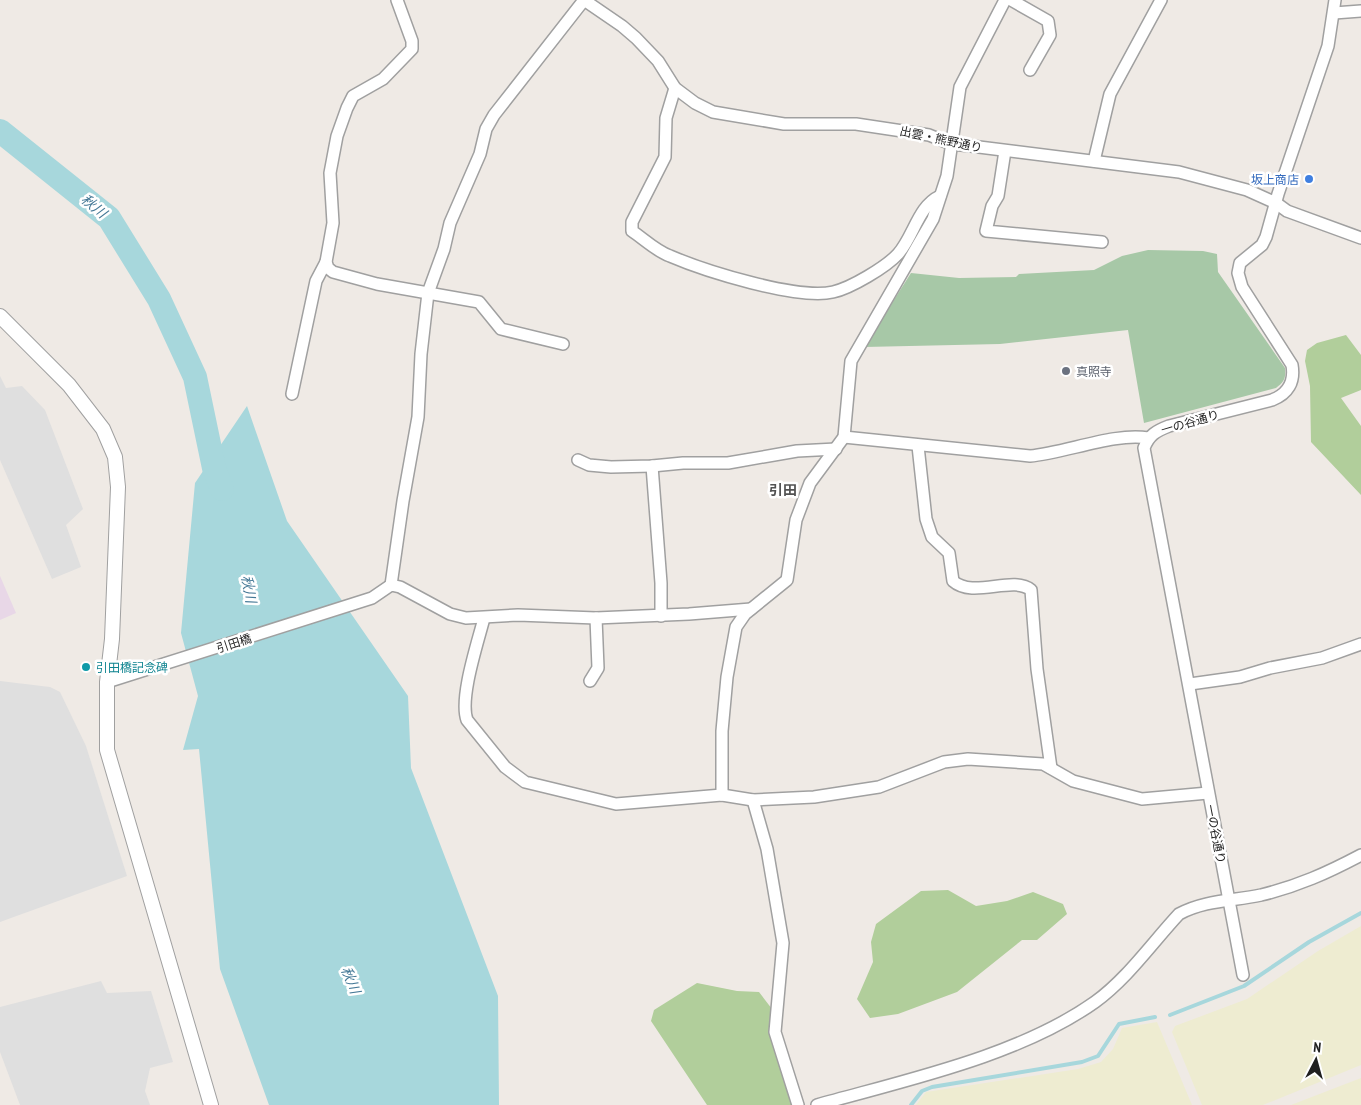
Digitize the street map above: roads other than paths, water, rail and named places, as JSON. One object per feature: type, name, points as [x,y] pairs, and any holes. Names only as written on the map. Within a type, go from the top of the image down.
[{"type":"street","points":[[292,394],[316,281],[326,262],[333,223],[330,173],[337,136],[353,96],[383,79],[412,49],[412,41],[397,0]]},
{"type":"street","points":[[584,0],[494,115],[486,129],[480,154],[450,223],[444,249],[428,293],[421,347],[418,417],[398,530],[391,586],[416,595],[450,614],[466,618],[661,616],[751,609]]},
{"type":"street","name":"出雲・熊野通り","points":[[584,0],[636,38],[658,61],[675,88],[695,103],[712,112],[784,124],[856,124],[929,135],[951,144],[1179,172],[1247,190],[1276,203],[1287,211],[1361,238]]},
{"type":"street","points":[[722,795],[722,732],[727,677],[736,627],[751,609],[787,580],[796,520],[810,483],[844,438],[851,361],[933,218],[947,176],[960,87],[1005,0]]},
{"type":"street","points":[[1011,0],[1048,21],[1050,35],[1030,70]]},
{"type":"street","points":[[1094,161],[1110,94],[1161,0]]},
{"type":"street","name":"一の谷通り","points":[[1243,975],[1208,793],[1190,684],[1145,455],[1148,438],[1156,431],[1272,400],[1280,397],[1289,388],[1294,376],[1292,365],[1242,287],[1238,273],[1240,263],[1262,244],[1266,237],[1328,46],[1335,0]]},
{"type":"street","points":[[1334,13],[1361,11]]},
{"type":"street","points":[[675,88],[666,118],[665,157],[632,222],[632,231],[668,256],[744,281],[802,292],[832,292],[859,282],[898,254],[931,201],[940,196]]},
{"type":"street","points":[[1005,151],[998,196],[992,206],[986,231],[1102,242]]},
{"type":"street","points":[[326,262],[328,268],[333,272],[377,284],[478,302],[501,329],[563,344]]},
{"type":"street","points":[[0,316],[69,385],[103,429],[113,450],[118,487],[112,639],[114,681],[107,750],[112,773],[211,1105]]},
{"type":"street","points":[[844,438],[1030,456],[1052,454],[1133,435],[1148,438]]},
{"type":"street","points":[[918,446],[926,519],[932,536],[949,553],[953,581],[966,588],[1018,586],[1031,590],[1037,668],[1051,768]]},
{"type":"street","points":[[578,460],[589,465],[611,468],[683,463],[728,463],[797,451],[836,449]]},
{"type":"street","points":[[652,466],[661,583],[661,616]]},
{"type":"street","name":"引田橋","points":[[114,681],[372,598],[391,586]]},
{"type":"street","points":[[484,618],[466,695],[464,714],[471,727],[513,775],[525,782],[616,804],[722,795],[753,800],[814,797],[879,787],[944,762],[968,759],[1043,764],[1073,781],[1142,799],[1208,793]]},
{"type":"street","points":[[590,681],[598,668],[596,618]]},
{"type":"street","points":[[1190,684],[1240,677],[1270,668],[1322,658],[1361,644]]},
{"type":"street","points":[[753,800],[767,849],[783,943],[775,1032],[798,1105]]},
{"type":"street","points":[[817,1105],[956,1066],[1044,1030],[1100,998],[1127,972],[1179,914],[1203,904],[1306,883],[1361,855]]},
{"type":"water","points":[[247,406],[287,521],[408,696],[411,768],[498,996],[499,1105],[269,1105],[220,969],[199,749],[183,750],[198,696],[181,633],[195,483]]},
{"type":"waterway","name":"秋川","points":[[0,131],[109,218],[159,299],[195,377],[214,468],[222,489]]},
{"type":"waterway","points":[[1170,1015],[1244,986],[1309,942],[1361,913]]},
{"type":"waterway","points":[[911,1105],[922,1091],[932,1087],[1082,1062],[1098,1056],[1119,1024],[1155,1017]]},
{"type":"place","name":"坂上商店","points":[[1309,179]]},
{"type":"place","name":"真照寺","points":[[1066,371]]},
{"type":"place","name":"引田橋記念碑","points":[[86,667]]},
{"type":"district","name":"引田","points":[[783,490]]}]
